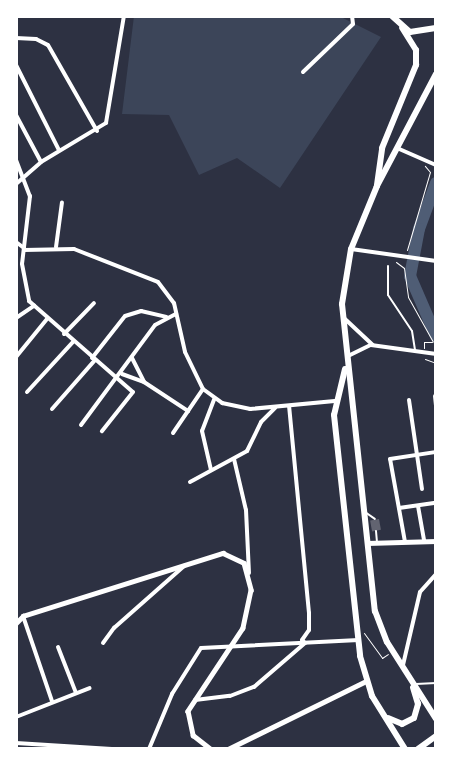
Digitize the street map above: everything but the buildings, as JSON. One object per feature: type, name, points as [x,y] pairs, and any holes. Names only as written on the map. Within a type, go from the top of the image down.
[{"type":"highway","points":[[377,186],[382,148],[416,65],[416,50],[392,16]]},
{"type":"highway","points":[[402,28],[418,34],[436,28]]},
{"type":"highway","points":[[435,717],[402,667],[379,627],[365,543],[346,363],[343,282],[351,249],[377,186],[436,74]]},
{"type":"highway","points":[[346,363],[335,401],[359,640],[366,681],[405,749]]},
{"type":"highway","points":[[381,710],[397,723],[414,718],[418,704],[411,681]]},
{"type":"highway","points":[[418,749],[436,736]]},
{"type":"street","points":[[16,184],[40,162],[58,150],[97,131],[110,116],[124,16]]},
{"type":"street","points":[[304,72],[353,24],[352,16]]},
{"type":"street","points":[[16,38],[36,39],[48,45],[97,131]]},
{"type":"street","points":[[16,65],[58,150]]},
{"type":"street","points":[[16,115],[40,162]]},
{"type":"street","points":[[397,148],[436,165]]},
{"type":"street","points":[[16,160],[25,177],[30,196],[24,249],[23,280],[34,306],[73,342],[133,392],[102,431]]},
{"type":"street","points":[[56,247],[62,202]]},
{"type":"street","points":[[16,242],[24,249],[56,247],[88,252],[158,282],[168,291],[176,314],[185,352],[204,389],[214,399],[235,408],[276,407],[335,401]]},
{"type":"street","points":[[351,249],[398,258],[435,261]]},
{"type":"street","points":[[16,276],[23,280]]},
{"type":"street","points":[[64,334],[94,304]]},
{"type":"street","points":[[16,318],[34,306]]},
{"type":"street","points":[[52,409],[94,359],[125,316],[141,311],[166,317]]},
{"type":"street","points":[[81,425],[118,380],[154,324],[176,314]]},
{"type":"street","points":[[343,316],[375,346]]},
{"type":"street","points":[[16,357],[47,319]]},
{"type":"street","points":[[27,392],[73,342]]},
{"type":"street","points":[[346,363],[358,348],[375,346],[416,353],[436,354]]},
{"type":"street","points":[[132,358],[144,382]]},
{"type":"street","points":[[122,374],[144,382],[188,411]]},
{"type":"street","points":[[173,433],[204,389]]},
{"type":"street","points":[[435,396],[436,405]]},
{"type":"street","points":[[212,470],[202,431],[214,399]]},
{"type":"street","points":[[409,400],[422,489]]},
{"type":"street","points":[[290,406],[309,613],[309,630],[302,640]]},
{"type":"street","points":[[190,482],[234,459],[250,448],[261,422],[276,407]]},
{"type":"street","points":[[405,542],[390,459],[436,452]]},
{"type":"street","points":[[211,749],[193,735],[188,711],[243,628],[251,590],[246,510],[234,459]]},
{"type":"street","points":[[399,508],[436,503]]},
{"type":"street","points":[[418,506],[424,541]]},
{"type":"street","points":[[365,543],[436,541]]},
{"type":"street","points":[[16,623],[23,616],[223,553],[244,562],[249,573]]},
{"type":"street","points":[[103,643],[186,564]]},
{"type":"street","points":[[402,667],[420,592],[436,574]]},
{"type":"street","points":[[23,616],[52,701]]},
{"type":"street","points":[[194,700],[230,696],[254,687],[305,643],[302,640]]},
{"type":"street","points":[[150,749],[172,694],[201,648],[232,644],[302,640],[359,640]]},
{"type":"street","points":[[58,647],[76,693]]},
{"type":"street","points":[[228,749],[366,681]]},
{"type":"street","points":[[16,717],[52,701],[90,688]]},
{"type":"street","points":[[16,743],[112,749]]},
{"type":"lane","points":[[388,266],[388,295],[412,331],[416,353]]},
{"type":"lane","points":[[362,511],[375,519]]},
{"type":"lane","points":[[376,531],[377,543]]},
{"type":"lane","points":[[411,681],[436,683]]},
{"type":"path","points":[[429,162],[424,169],[430,172],[407,253],[398,251],[395,265],[404,268],[408,297],[433,342]]},
{"type":"path","points":[[435,261],[436,314]]},
{"type":"path","points":[[358,630],[371,637],[382,657]]},
{"type":"shaded area","points":[[134,16],[339,16],[381,37],[280,188],[237,158],[199,175],[169,115],[122,114]]},
{"type":"waterway","points":[[436,183],[419,229],[410,276],[436,336]]}]
